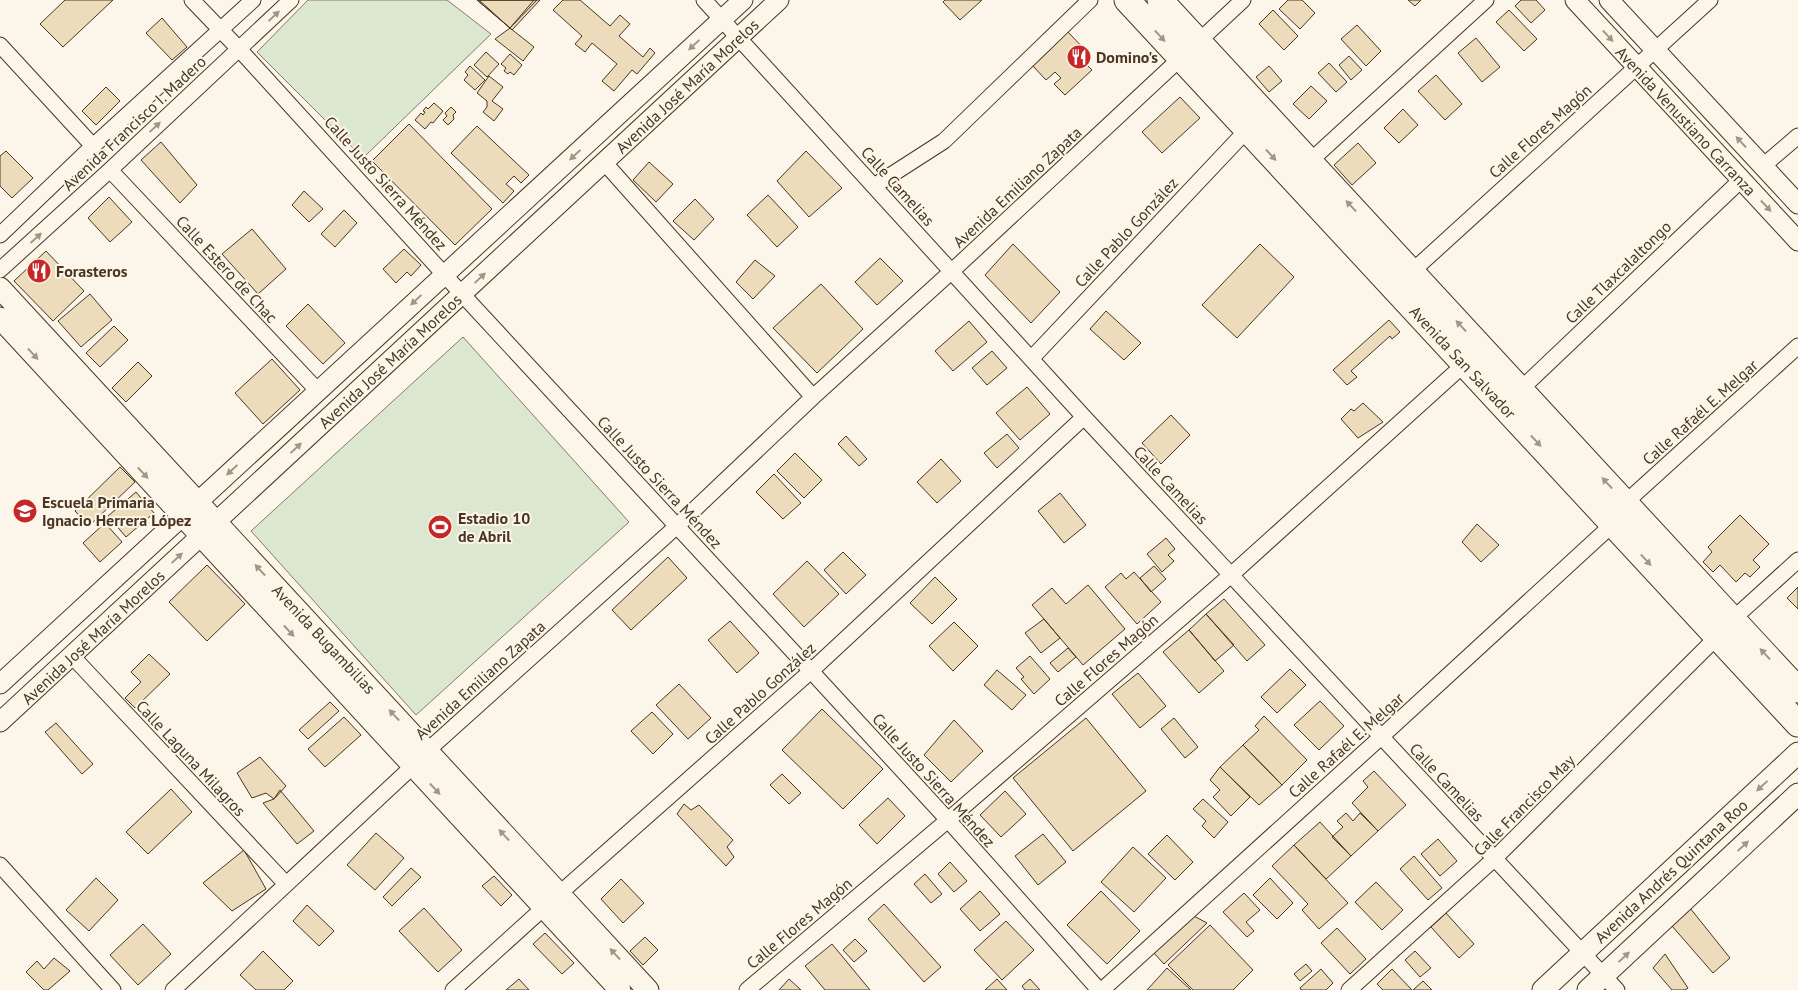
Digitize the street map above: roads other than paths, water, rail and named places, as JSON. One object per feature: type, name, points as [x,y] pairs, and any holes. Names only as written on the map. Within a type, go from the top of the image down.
[{"type":"main road","name":"Avenida San Salvador","points":[[1127,0],[1189,49],[1309,162],[1403,280]]},
{"type":"main road","name":"Avenida San Salvador","points":[[1160,0],[1189,49],[1247,130],[1403,280],[1473,356],[1613,524],[1725,628],[1798,690]]},
{"type":"main road","name":"Avenida Bugambilias","points":[[0,288],[190,509]]},
{"type":"main road","name":"Avenida Bugambilias","points":[[0,318],[209,529],[551,901],[620,990]]},
{"type":"main road","name":"Avenida San Salvador","points":[[1473,356],[1520,390],[1625,503],[1725,628],[1798,724]]},
{"type":"main road","name":"Avenida Andrés Quintana Roo","points":[[1543,990],[1798,753]]},
{"type":"main road","name":"Avenida Andrés Quintana Roo","points":[[1603,985],[1798,794]]},
{"type":"main road","name":"Avenida Bugambilias","points":[[551,901],[648,990]]},
{"type":"street","name":"Calle Justo Sierra Méndez","points":[[192,0],[948,820],[1100,990]]},
{"type":"street","name":"Avenida Francisco I. Madero","points":[[0,235],[93,146],[253,0]]},
{"type":"street","name":"Avenida Francisco I. Madero","points":[[0,270],[110,170],[291,0]]},
{"type":"street","name":"Calle Camelias","points":[[704,0],[1084,417],[1583,953],[1603,985]]},
{"type":"street","name":"Avenida José María Morelos","points":[[0,684],[743,0]]},
{"type":"street","name":"Avenida José María Morelos","points":[[0,722],[779,0]]},
{"type":"street","points":[[874,186],[944,142],[1090,0]]},
{"type":"street","name":"Avenida Emiliano Zapata","points":[[173,990],[420,758],[677,526],[813,397],[952,271],[1243,0]]},
{"type":"street","points":[[1309,162],[1486,0]]},
{"type":"street","name":"Avenida Venustiano Carranza","points":[[1574,0],[1798,242]]},
{"type":"street","name":"Avenida Venustiano Carranza","points":[[1609,0],[1798,204]]},
{"type":"street","name":"Calle Flores Magón","points":[[1403,280],[1710,0]]},
{"type":"street","points":[[0,45],[93,146]]},
{"type":"street","name":"Calle Pablo González","points":[[1031,359],[1247,130]]},
{"type":"street","points":[[1763,166],[1798,136]]},
{"type":"street","points":[[604,162],[813,397]]},
{"type":"street","name":"Calle Estero de Chac","points":[[110,170],[318,391]]},
{"type":"street","name":"Calle Tlaxcalaltongo","points":[[1520,390],[1741,180]]},
{"type":"street","name":"Calle Rafaél E. Melgar","points":[[1625,503],[1798,346]]},
{"type":"street","name":"Calle Flores Magón","points":[[747,990],[948,820],[1231,575],[1473,356]]},
{"type":"street","name":"Calle Pablo González","points":[[453,990],[811,671],[1084,417]]},
{"type":"street","name":"Calle Rafaél E. Melgar","points":[[1100,990],[1381,737],[1613,524]]},
{"type":"street","name":"Calle Francisco May","points":[[1349,990],[1494,859],[1725,628],[1798,560]]},
{"type":"street","name":"Calle Laguna Milagros","points":[[72,656],[286,884]]},
{"type":"street","points":[[0,865],[113,990]]},
{"type":"place","name":"Domino's","points":[[1079,57]]},
{"type":"place","name":"Forasteros","points":[[39,271]]},
{"type":"place","name":"Escuela Primaria Ignacio Herrera López","points":[[25,511]]},
{"type":"place","name":"Estadio 10 de Abril","points":[[440,527]]}]
